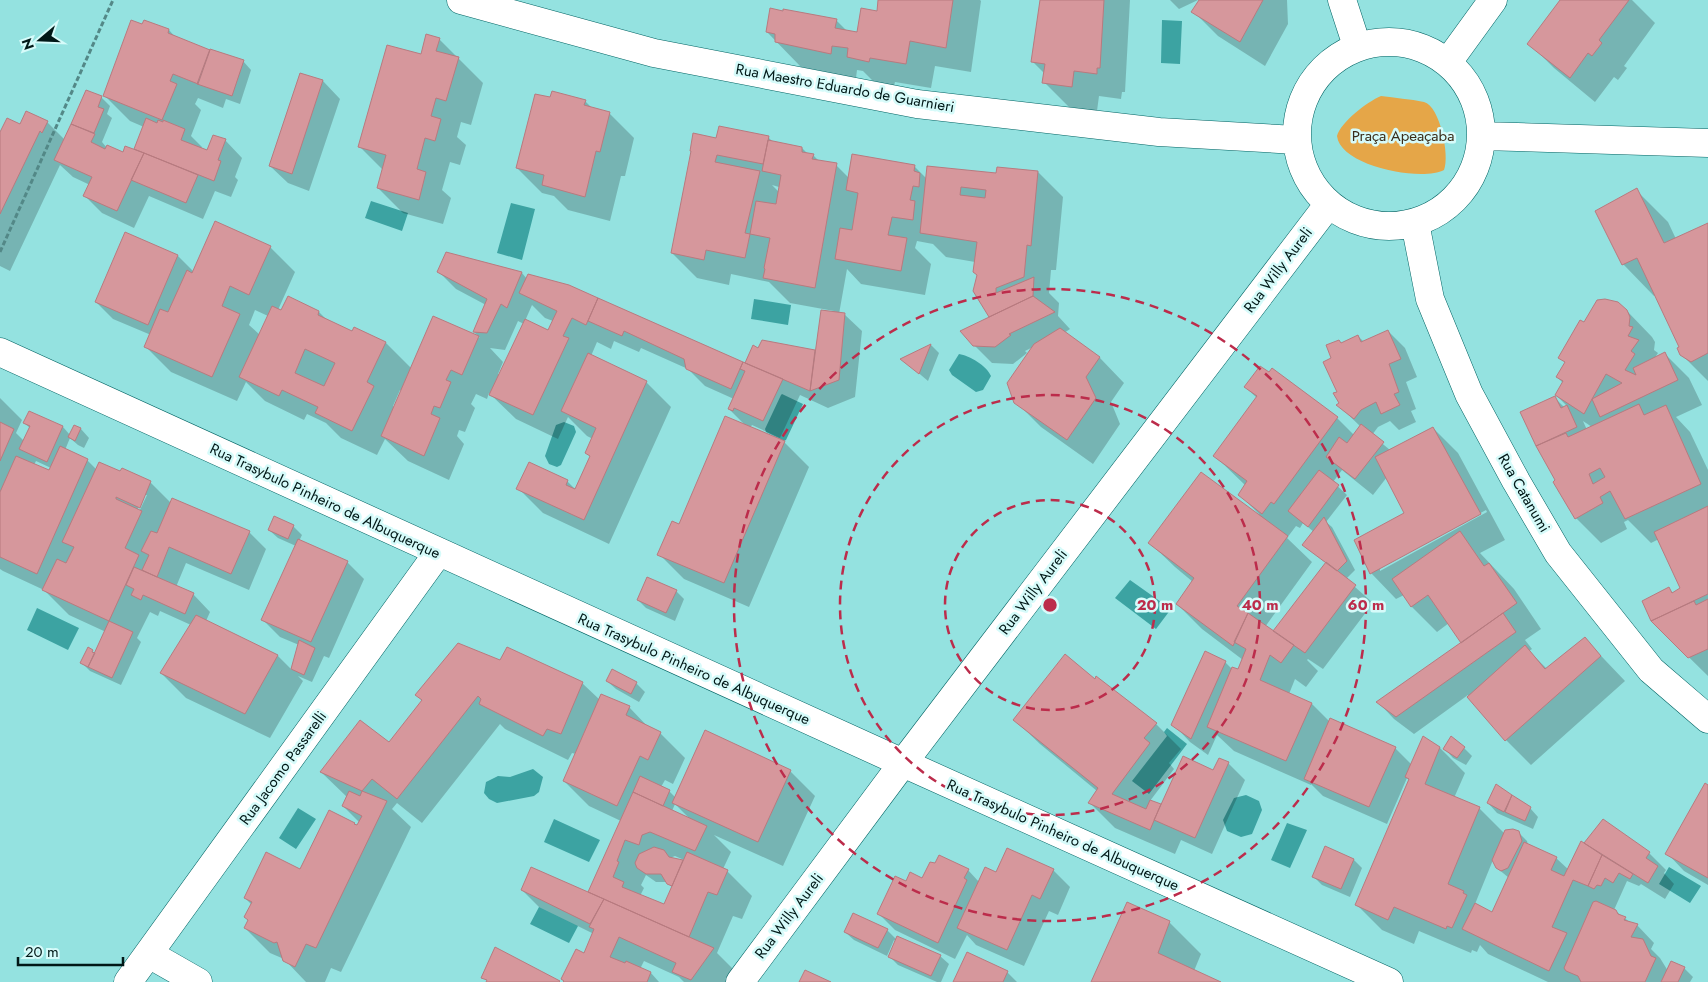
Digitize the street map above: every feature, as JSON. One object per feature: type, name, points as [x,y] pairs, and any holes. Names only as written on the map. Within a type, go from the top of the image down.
[{"type":"street","name":"Rua Maestro Eduardo de Guarnieri","points":[[462,0],[654,52],[916,104],[1158,132],[1296,140]]},
{"type":"street","points":[[1342,0],[1357,46]]},
{"type":"street","points":[[1448,62],[1493,0]]},
{"type":"street","points":[[1405,42],[1448,62],[1466,83],[1478,108],[1482,136],[1473,174],[1449,205],[1415,224],[1374,226],[1328,204],[1308,179],[1296,140],[1302,100],[1324,67],[1357,46],[1405,42]]},
{"type":"street","points":[[1482,136],[1708,143]]},
{"type":"street","name":"Rua Willy Aureli","points":[[740,982],[903,763],[1328,204]]},
{"type":"street","name":"Rua Catanumi","points":[[1415,224],[1430,299],[1469,394],[1558,553],[1651,670],[1708,719]]},
{"type":"street","name":"Rua Trasybulo Pinheiro de Albuquerque","points":[[0,352],[438,553],[1389,982]]},
{"type":"street","name":"Rua Jacomo Passarelli","points":[[128,982],[438,553]]},
{"type":"street","points":[[149,954],[198,982]]},
{"type":"path","points":[[0,252],[113,0]]},
{"type":"green space","name":"Praça Apeaçaba","points":[[1381,96],[1419,101],[1430,105],[1439,122],[1445,143],[1446,163],[1444,170],[1418,174],[1383,169],[1352,156],[1342,147],[1337,136],[1339,131],[1362,108]]},
{"type":"water","points":[[1162,20],[1182,21],[1180,64],[1161,63]]},
{"type":"water","points":[[371,201],[408,213],[402,231],[365,218]]},
{"type":"water","points":[[511,203],[535,209],[522,260],[497,253]]},
{"type":"water","points":[[754,299],[791,305],[788,325],[751,319]]},
{"type":"water","points":[[959,354],[977,362],[989,372],[991,376],[983,390],[976,392],[952,375],[949,370]]},
{"type":"water","points":[[782,394],[803,404],[784,441],[766,432],[765,429]]},
{"type":"water","points":[[564,422],[574,426],[576,432],[561,465],[557,467],[549,464],[545,456],[556,425]]},
{"type":"water","points":[[1130,580],[1171,609],[1156,629],[1115,598]]},
{"type":"water","points":[[37,608],[79,628],[68,650],[27,630]]},
{"type":"water","points":[[1167,728],[1187,744],[1149,794],[1132,781],[1167,736],[1164,732]]},
{"type":"water","points":[[533,769],[543,777],[539,792],[534,796],[497,803],[489,799],[484,793],[486,782],[498,776],[510,777]]},
{"type":"water","points":[[1246,795],[1259,801],[1262,810],[1252,834],[1241,837],[1227,831],[1223,820],[1234,798]]},
{"type":"water","points":[[298,808],[316,819],[296,849],[279,838]]},
{"type":"water","points":[[554,819],[600,840],[589,862],[544,842]]},
{"type":"water","points":[[1287,823],[1307,830],[1290,868],[1271,860]]},
{"type":"water","points":[[1669,867],[1701,886],[1690,903],[1659,884]]},
{"type":"water","points":[[539,907],[578,926],[569,943],[530,924]]},
{"type":"building","points":[[878,0],[953,0],[946,48],[910,41],[906,64],[870,58],[869,62],[847,57],[848,48],[832,46],[831,54],[775,42],[775,34],[766,32],[770,8],[837,19],[835,28],[857,32],[861,8],[877,11]]},
{"type":"building","points":[[1040,0],[1104,0],[1100,68],[1097,68],[1097,74],[1074,71],[1072,87],[1042,83],[1045,64],[1031,62]]},
{"type":"building","points":[[1199,0],[1263,0],[1240,42],[1191,12]]},
{"type":"building","points":[[1560,0],[1629,0],[1599,40],[1602,43],[1592,56],[1588,53],[1570,78],[1527,44]]},
{"type":"building","points":[[131,20],[142,24],[144,20],[169,29],[168,33],[210,50],[198,84],[173,74],[170,81],[177,84],[162,120],[103,96]]},
{"type":"building","points":[[426,34],[440,38],[436,51],[459,57],[446,101],[436,98],[431,116],[441,119],[435,141],[425,138],[417,169],[426,172],[419,200],[377,188],[386,155],[358,147],[387,45],[421,54]]},
{"type":"building","points":[[210,49],[244,60],[232,96],[197,84]]},
{"type":"building","points":[[300,73],[323,80],[292,174],[269,166]]},
{"type":"building","points":[[86,90],[102,96],[98,107],[104,109],[94,133],[71,124]]},
{"type":"building","points":[[552,91],[586,100],[584,105],[610,112],[600,152],[596,151],[585,197],[542,185],[544,175],[516,168],[535,94],[550,97]]},
{"type":"building","points":[[26,111],[48,121],[42,133],[40,131],[0,214],[0,132],[7,118],[20,124]]},
{"type":"building","points":[[146,118],[157,123],[158,120],[163,122],[163,120],[185,129],[181,140],[207,150],[213,135],[226,139],[218,160],[221,161],[214,181],[134,149]]},
{"type":"building","points":[[71,124],[95,134],[91,142],[105,149],[107,145],[123,152],[125,146],[144,153],[117,211],[83,196],[92,177],[54,160]]},
{"type":"building","points":[[719,126],[769,136],[763,164],[717,155],[715,162],[760,171],[745,233],[750,234],[745,258],[706,250],[704,260],[671,253],[693,133],[716,138]]},
{"type":"building","points":[[768,140],[802,147],[802,152],[814,154],[812,159],[837,163],[815,288],[763,278],[770,238],[750,234],[756,201],[776,204],[781,175],[762,171]]},
{"type":"building","points":[[144,153],[198,175],[186,203],[131,180]]},
{"type":"building","points":[[852,154],[915,165],[914,171],[920,173],[919,187],[913,186],[910,200],[915,201],[913,220],[892,217],[888,235],[907,238],[901,271],[835,259],[840,228],[852,230],[858,193],[846,190]]},
{"type":"building","points":[[927,166],[996,173],[997,167],[1038,171],[1031,246],[1027,245],[1024,277],[996,288],[996,293],[1034,277],[1033,296],[989,317],[973,291],[977,275],[973,272],[977,242],[920,233]],"holes":[[[961,187],[986,190],[985,198],[960,195]]]},
{"type":"building","points":[[1637,188],[1664,243],[1708,223],[1708,353],[1691,362],[1680,355],[1677,348],[1679,347],[1637,258],[1622,265],[1595,211]]},
{"type":"building","points":[[215,221],[271,246],[249,295],[230,286],[222,306],[240,314],[212,377],[144,347],[160,309],[168,312],[187,270],[192,273]]},
{"type":"building","points":[[125,232],[178,255],[148,325],[95,302]]},
{"type":"building","points":[[446,252],[522,272],[507,308],[501,304],[487,333],[473,332],[487,299],[437,272]]},
{"type":"building","points":[[528,274],[569,285],[598,298],[586,325],[572,318],[563,336],[569,338],[533,415],[489,395],[525,319],[548,330],[557,311],[519,293]]},
{"type":"building","points":[[288,296],[319,311],[318,315],[352,331],[354,327],[386,342],[367,382],[374,386],[352,431],[315,413],[318,407],[282,390],[279,396],[239,377],[272,306],[281,310]],"holes":[[[305,349],[335,363],[324,386],[295,373]]]},
{"type":"building","points":[[1033,296],[1055,312],[1009,334],[1011,335],[995,347],[973,346],[960,331]]},
{"type":"building","points":[[598,298],[743,362],[731,389],[686,369],[684,359],[624,331],[622,336],[588,321]]},
{"type":"building","points":[[1605,299],[1618,302],[1627,310],[1630,317],[1629,326],[1633,327],[1628,336],[1639,340],[1631,351],[1635,354],[1625,370],[1636,375],[1633,368],[1665,352],[1678,380],[1600,417],[1592,399],[1584,414],[1555,395],[1563,381],[1556,377],[1565,362],[1558,358],[1580,320],[1584,322],[1597,300]],"holes":[[[1606,374],[1622,383],[1592,399]]]},
{"type":"building","points":[[821,310],[845,313],[839,380],[810,391]]},
{"type":"building","points":[[433,316],[479,336],[462,375],[451,370],[446,380],[451,382],[440,408],[434,406],[431,414],[440,418],[424,456],[381,436]]},
{"type":"building","points":[[1060,328],[1100,357],[1086,377],[1096,398],[1067,440],[1014,403],[1007,383],[1034,344]]},
{"type":"building","points":[[1388,330],[1401,359],[1389,364],[1399,392],[1394,394],[1400,405],[1381,414],[1376,402],[1361,410],[1354,419],[1336,405],[1339,403],[1333,393],[1337,392],[1323,362],[1331,358],[1326,345],[1339,340],[1341,343],[1358,335],[1361,342]]},
{"type":"building","points":[[762,340],[815,350],[810,391],[745,363],[753,345],[758,348]]},
{"type":"building","points":[[931,344],[919,374],[900,359]]},
{"type":"building","points":[[588,353],[647,381],[584,520],[516,489],[529,462],[568,480],[566,485],[575,489],[590,456],[585,453],[596,428],[561,411]]},
{"type":"building","points":[[743,362],[783,379],[763,421],[734,408],[733,411],[728,409],[745,371],[740,369]]},
{"type":"building","points":[[1260,366],[1269,372],[1272,368],[1338,417],[1274,504],[1271,502],[1262,514],[1238,495],[1247,481],[1213,456],[1257,396],[1244,387]]},
{"type":"building","points":[[1555,396],[1561,408],[1567,405],[1577,427],[1536,446],[1520,412]]},
{"type":"building","points":[[1639,404],[1644,415],[1666,405],[1701,484],[1625,519],[1610,491],[1600,497],[1603,503],[1575,519],[1553,482],[1555,480],[1536,446],[1566,433],[1568,437]],"holes":[[[1600,468],[1605,477],[1593,484],[1589,474]]]},
{"type":"building","points":[[29,411],[63,426],[47,462],[19,449],[30,426],[23,423]]},
{"type":"building","points":[[725,416],[785,441],[724,583],[657,555],[672,521],[679,524]]},
{"type":"building","points":[[0,422],[14,429],[0,461]]},
{"type":"building","points":[[1361,424],[1384,442],[1355,479],[1326,457],[1339,437],[1347,443]]},
{"type":"building","points":[[74,425],[81,428],[75,441],[68,437]]},
{"type":"building","points":[[1433,427],[1481,514],[1370,574],[1354,540],[1404,513],[1375,457]]},
{"type":"building","points":[[60,446],[88,459],[37,574],[0,557],[0,492],[16,456],[49,470]]},
{"type":"building","points":[[99,462],[120,471],[122,468],[151,481],[140,508],[116,497],[116,499],[142,511],[125,548],[139,555],[109,621],[42,590],[57,559],[66,563],[74,547],[62,542]]},
{"type":"building","points":[[1319,470],[1339,485],[1308,527],[1288,511]]},
{"type":"building","points":[[1201,472],[1288,536],[1237,606],[1248,613],[1233,646],[1176,604],[1194,578],[1148,543]]},
{"type":"building","points":[[172,498],[250,531],[231,574],[169,547],[157,577],[142,570],[149,555],[141,551],[151,531],[157,533]]},
{"type":"building","points":[[1708,506],[1708,594],[1651,621],[1642,601],[1669,587],[1672,593],[1680,588],[1654,532]]},
{"type":"building","points":[[274,516],[294,525],[288,539],[268,530]]},
{"type":"building","points":[[1324,517],[1347,561],[1337,571],[1302,545]]},
{"type":"building","points":[[1460,531],[1484,566],[1489,563],[1517,603],[1461,643],[1428,595],[1411,607],[1392,579]]},
{"type":"building","points":[[298,539],[348,561],[311,642],[261,620]]},
{"type":"building","points":[[1326,562],[1356,585],[1305,653],[1273,631]]},
{"type":"building","points":[[134,567],[194,593],[185,614],[143,595],[141,600],[131,595],[134,589],[126,585]]},
{"type":"building","points":[[647,577],[677,590],[666,613],[637,600]]},
{"type":"building","points":[[1708,599],[1708,649],[1688,658],[1651,621],[1694,601],[1696,605]]},
{"type":"building","points":[[1248,613],[1294,645],[1281,663],[1270,655],[1260,680],[1312,703],[1286,761],[1207,727],[1232,667],[1238,669],[1246,649],[1234,642]]},
{"type":"building","points":[[1503,613],[1516,632],[1396,717],[1376,702]]},
{"type":"building","points":[[196,615],[278,655],[245,714],[160,673]]},
{"type":"building","points":[[109,621],[133,632],[112,678],[88,667]]},
{"type":"building","points":[[1585,637],[1601,656],[1505,741],[1467,697],[1525,645],[1545,669]]},
{"type":"building","points":[[299,640],[315,648],[304,675],[291,669]]},
{"type":"building","points":[[458,643],[500,660],[507,647],[583,682],[561,734],[547,729],[543,736],[479,704],[481,699],[478,696],[397,799],[372,779],[362,791],[320,772],[360,720],[389,742],[422,700],[415,695]]},
{"type":"building","points":[[88,647],[95,653],[88,667],[80,663]]},
{"type":"building","points":[[1205,651],[1226,661],[1191,739],[1171,725]]},
{"type":"building","points":[[1065,654],[1095,679],[1096,676],[1157,723],[1144,738],[1150,743],[1112,794],[1146,809],[1150,800],[1161,804],[1150,830],[1088,803],[1098,788],[1013,720]]},
{"type":"building","points":[[612,669],[637,682],[631,694],[606,681]]},
{"type":"building","points":[[601,694],[630,706],[626,715],[661,732],[648,760],[640,756],[617,806],[563,781]]},
{"type":"building","points":[[1330,718],[1396,747],[1369,807],[1304,779]]},
{"type":"building","points":[[705,730],[791,770],[758,842],[672,803]]},
{"type":"building","points":[[1423,736],[1440,747],[1425,784],[1480,807],[1448,884],[1464,891],[1463,893],[1467,895],[1452,928],[1447,926],[1446,929],[1394,907],[1388,920],[1355,905],[1409,779],[1405,777]]},
{"type":"building","points":[[1451,736],[1465,747],[1457,758],[1443,749]]},
{"type":"building","points":[[1183,756],[1213,770],[1219,758],[1229,762],[1195,838],[1154,820]]},
{"type":"building","points":[[640,776],[670,790],[663,806],[633,792]]},
{"type":"building","points":[[1705,783],[1708,785],[1708,878],[1665,854]]},
{"type":"building","points":[[1496,784],[1512,795],[1504,812],[1487,803]]},
{"type":"building","points":[[349,791],[360,796],[362,791],[387,801],[316,948],[306,944],[295,967],[283,961],[277,942],[274,943],[244,928],[248,920],[244,917],[252,902],[244,898],[266,852],[300,869],[329,810],[357,825],[362,816],[342,806]]},
{"type":"building","points":[[633,792],[707,826],[695,851],[650,832],[642,835],[639,845],[625,840],[613,877],[624,882],[622,887],[664,904],[687,852],[728,870],[717,895],[708,892],[689,937],[588,892]]},
{"type":"building","points":[[1512,795],[1531,807],[1525,821],[1505,812]]},
{"type":"building","points":[[1603,819],[1650,852],[1646,858],[1658,866],[1648,883],[1584,843]]},
{"type":"building","points":[[1513,829],[1519,831],[1522,841],[1508,868],[1501,871],[1496,868],[1492,860],[1505,830]]},
{"type":"building","points":[[1581,841],[1602,855],[1588,886],[1573,880],[1552,927],[1567,933],[1549,971],[1462,929],[1475,903],[1492,912],[1524,842],[1557,857],[1551,870],[1564,876]]},
{"type":"building","points":[[1325,846],[1354,859],[1341,889],[1312,877]]},
{"type":"building","points":[[654,847],[664,850],[669,857],[683,860],[672,886],[667,884],[661,874],[646,874],[637,868],[635,863],[639,854]]},
{"type":"building","points":[[1007,848],[1054,869],[1040,899],[1032,895],[1007,950],[957,928],[985,867],[996,872]]},
{"type":"building","points":[[939,855],[969,869],[964,878],[967,880],[938,943],[877,914],[895,876],[906,881],[910,872],[922,878],[930,862],[935,863]]},
{"type":"building","points":[[1602,855],[1633,874],[1630,879],[1619,873],[1613,883],[1605,878],[1601,886],[1597,885],[1594,889],[1588,886]]},
{"type":"building","points":[[531,867],[604,899],[590,924],[521,890]]},
{"type":"building","points":[[604,899],[714,948],[691,980],[672,972],[676,963],[619,937],[610,957],[625,963],[626,961],[651,972],[647,982],[563,982],[561,979],[576,949],[584,953],[594,929],[589,927]]},
{"type":"building","points":[[1596,901],[1616,910],[1618,914],[1626,917],[1624,920],[1638,924],[1631,937],[1643,939],[1651,956],[1656,958],[1645,982],[1581,982],[1578,976],[1566,971],[1564,968],[1593,902]]},
{"type":"building","points":[[1127,902],[1170,921],[1158,953],[1221,982],[1091,982]]},
{"type":"building","points":[[853,913],[888,929],[878,948],[844,932]]},
{"type":"building","points":[[897,936],[941,955],[931,976],[888,957]]},
{"type":"building","points":[[495,947],[560,981],[486,982],[487,980],[481,978]]},
{"type":"building","points":[[967,952],[1008,971],[1003,982],[953,982]]},
{"type":"building","points":[[1671,961],[1685,967],[1678,982],[1661,982]]},
{"type":"building","points":[[805,970],[831,982],[799,982]]}]
